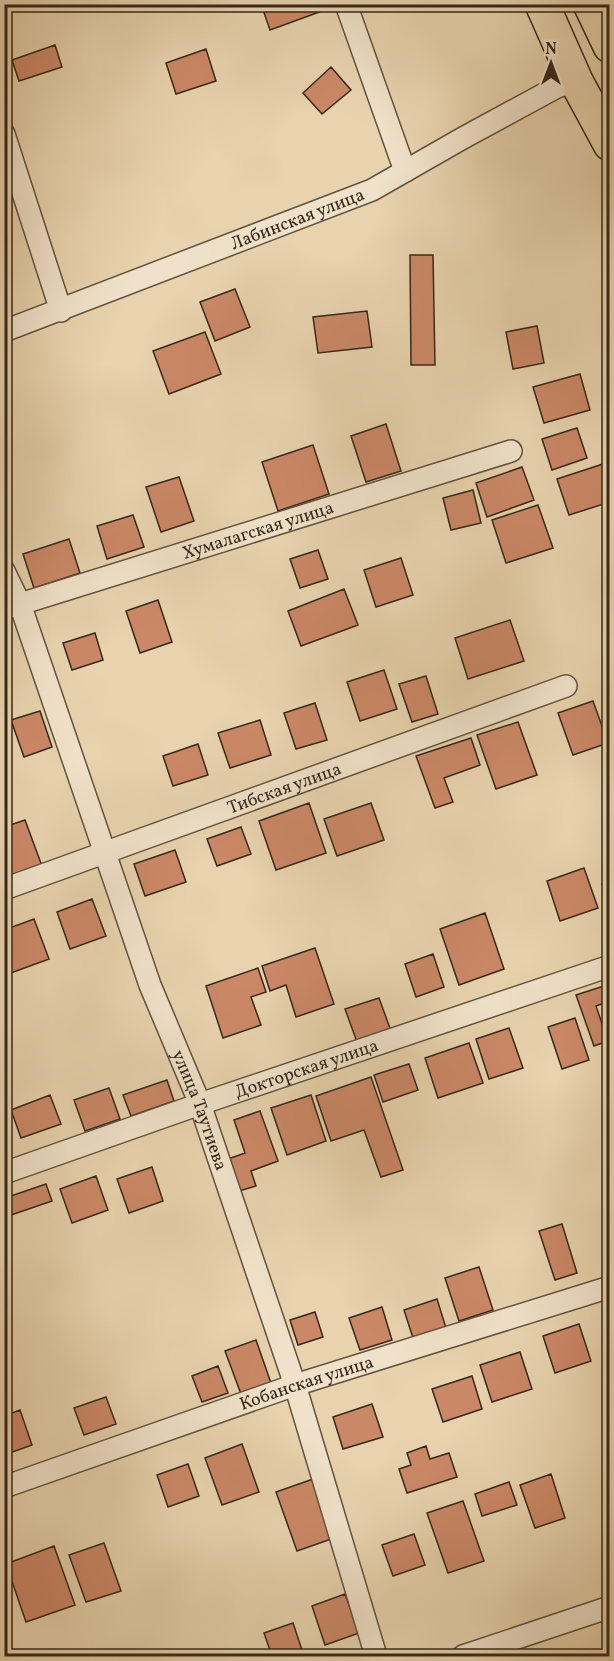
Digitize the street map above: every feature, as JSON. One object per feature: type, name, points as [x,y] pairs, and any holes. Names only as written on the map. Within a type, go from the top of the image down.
[{"type":"main road","points":[[542,4],[576,81],[609,144]]},
{"type":"main road","points":[[590,4],[609,46]]},
{"type":"street","points":[[346,4],[405,171]]},
{"type":"street","name":"Лабинская улица","points":[[4,330],[372,190],[557,87],[576,81]]},
{"type":"street","points":[[4,134],[61,310]]},
{"type":"street","name":"Хумалагская улица","points":[[12,606],[511,452]]},
{"type":"street","name":"улица Таутиева","points":[[4,571],[12,606],[150,985],[200,1104],[295,1385],[376,1656]]},
{"type":"street","name":"Тибская улица","points":[[4,889],[566,686]]},
{"type":"street","name":"Докторская улица","points":[[4,1173],[200,1104],[609,966]]},
{"type":"street","name":"Кобанская улица","points":[[4,1488],[295,1385],[609,1287]]},
{"type":"street","points":[[463,1656],[609,1607]]},
{"type":"building","points":[[261,4],[332,4],[333,7],[270,30]]},
{"type":"building","points":[[55,45],[62,67],[19,81],[12,60]]},
{"type":"building","points":[[206,49],[216,81],[176,94],[166,63]]},
{"type":"building","points":[[331,67],[351,90],[322,114],[303,93]]},
{"type":"building","points":[[410,255],[433,255],[435,365],[411,365]]},
{"type":"building","points":[[235,289],[250,327],[215,341],[200,302]]},
{"type":"building","points":[[367,311],[372,347],[318,353],[313,317]]},
{"type":"building","points":[[537,326],[544,363],[513,369],[506,332]]},
{"type":"building","points":[[205,332],[221,374],[169,394],[153,351]]},
{"type":"building","points":[[580,374],[590,410],[544,423],[533,387]]},
{"type":"building","points":[[386,424],[401,471],[366,482],[351,436]]},
{"type":"building","points":[[577,428],[587,458],[552,470],[542,439]]},
{"type":"building","points":[[313,445],[329,494],[278,511],[262,462]]},
{"type":"building","points":[[606,463],[610,475],[610,502],[569,515],[557,479]]},
{"type":"building","points":[[522,467],[534,500],[487,517],[476,483]]},
{"type":"building","points":[[179,477],[194,521],[161,532],[146,487]]},
{"type":"building","points":[[473,490],[481,523],[451,530],[443,498]]},
{"type":"building","points":[[538,505],[553,548],[506,563],[492,520]]},
{"type":"building","points":[[133,515],[144,547],[107,559],[97,526]]},
{"type":"building","points":[[69,539],[80,573],[34,588],[23,554]]},
{"type":"building","points":[[318,550],[328,579],[300,588],[290,559]]},
{"type":"building","points":[[401,558],[413,595],[376,607],[364,570]]},
{"type":"building","points":[[344,589],[358,625],[301,646],[288,611]]},
{"type":"building","points":[[158,600],[172,642],[140,653],[126,611]]},
{"type":"building","points":[[510,620],[524,661],[468,679],[455,638]]},
{"type":"building","points":[[95,633],[103,660],[72,670],[63,643]]},
{"type":"building","points":[[384,670],[397,709],[360,721],[347,682]]},
{"type":"building","points":[[426,676],[438,714],[412,722],[399,684]]},
{"type":"building","points":[[593,701],[608,743],[573,755],[558,713]]},
{"type":"building","points":[[315,703],[327,740],[296,749],[284,713]]},
{"type":"building","points":[[40,711],[52,747],[24,757],[11,720]]},
{"type":"building","points":[[260,720],[271,755],[230,768],[218,733]]},
{"type":"building","points":[[518,722],[537,775],[496,789],[477,735]]},
{"type":"building","points":[[471,738],[480,765],[444,778],[453,802],[435,808],[416,756]]},
{"type":"building","points":[[198,744],[208,775],[173,786],[163,756]]},
{"type":"building","points":[[309,803],[326,853],[276,870],[259,821]]},
{"type":"building","points":[[371,803],[384,840],[337,856],[324,819]]},
{"type":"building","points":[[25,820],[42,866],[4,879],[4,827]]},
{"type":"building","points":[[241,827],[251,854],[217,866],[207,839]]},
{"type":"building","points":[[175,850],[186,882],[145,896],[134,864]]},
{"type":"building","points":[[584,868],[598,908],[560,921],[547,881]]},
{"type":"building","points":[[610,882],[610,907],[602,884]]},
{"type":"building","points":[[92,899],[106,936],[70,949],[57,912]]},
{"type":"building","points":[[485,913],[504,969],[459,985],[440,929]]},
{"type":"building","points":[[34,919],[49,959],[8,974],[4,964],[4,930]]},
{"type":"building","points":[[315,948],[334,1004],[296,1017],[286,985],[270,991],[262,966]]},
{"type":"building","points":[[433,954],[444,987],[416,997],[405,964]]},
{"type":"building","points":[[258,968],[266,992],[251,997],[261,1025],[223,1038],[206,986]]},
{"type":"building","points":[[610,984],[610,1001],[596,1006],[608,1041],[594,1046],[576,995]]},
{"type":"building","points":[[379,998],[391,1031],[357,1042],[345,1009]]},
{"type":"building","points":[[575,1018],[589,1060],[562,1069],[548,1027]]},
{"type":"building","points":[[509,1028],[523,1068],[489,1079],[476,1039]]},
{"type":"building","points":[[469,1043],[483,1083],[438,1098],[425,1058]]},
{"type":"building","points":[[409,1064],[418,1090],[383,1102],[374,1075]]},
{"type":"building","points":[[371,1077],[403,1170],[381,1177],[364,1130],[331,1141],[316,1096]]},
{"type":"building","points":[[167,1080],[174,1101],[131,1116],[123,1095]]},
{"type":"building","points":[[109,1088],[120,1119],[85,1131],[74,1100]]},
{"type":"building","points":[[50,1095],[61,1124],[21,1138],[11,1110]]},
{"type":"building","points":[[311,1095],[326,1141],[287,1155],[271,1108]]},
{"type":"building","points":[[260,1111],[278,1161],[251,1171],[256,1186],[239,1191],[228,1159],[245,1153],[234,1120]]},
{"type":"building","points":[[152,1167],[163,1201],[129,1213],[117,1179]]},
{"type":"building","points":[[96,1176],[108,1210],[72,1223],[60,1189]]},
{"type":"building","points":[[46,1184],[52,1201],[11,1215],[5,1198]]},
{"type":"building","points":[[562,1224],[577,1273],[555,1280],[539,1231]]},
{"type":"building","points":[[479,1267],[493,1310],[459,1321],[445,1278]]},
{"type":"building","points":[[437,1299],[446,1328],[413,1338],[404,1310]]},
{"type":"building","points":[[382,1307],[392,1340],[360,1350],[349,1318]]},
{"type":"building","points":[[315,1312],[323,1337],[298,1345],[290,1320]]},
{"type":"building","points":[[579,1324],[591,1361],[555,1373],[543,1336]]},
{"type":"building","points":[[256,1340],[271,1383],[241,1394],[225,1351]]},
{"type":"building","points":[[520,1352],[532,1389],[492,1402],[480,1365]]},
{"type":"building","points":[[218,1366],[228,1393],[202,1402],[192,1376]]},
{"type":"building","points":[[472,1376],[482,1409],[443,1422],[432,1389]]},
{"type":"building","points":[[106,1397],[116,1424],[84,1435],[74,1408]]},
{"type":"building","points":[[372,1404],[383,1437],[343,1449],[333,1417]]},
{"type":"building","points":[[20,1410],[32,1445],[4,1455],[4,1416]]},
{"type":"building","points":[[242,1444],[259,1492],[222,1505],[205,1458]]},
{"type":"building","points":[[426,1446],[430,1459],[449,1453],[457,1477],[407,1493],[399,1469],[411,1465],[407,1453]]},
{"type":"building","points":[[188,1464],[199,1496],[168,1507],[157,1475]]},
{"type":"building","points":[[551,1474],[565,1518],[535,1528],[520,1485]]},
{"type":"building","points":[[316,1478],[337,1537],[297,1551],[276,1492]]},
{"type":"building","points":[[509,1482],[517,1505],[482,1516],[475,1494]]},
{"type":"building","points":[[463,1501],[484,1561],[448,1573],[427,1513]]},
{"type":"building","points":[[414,1534],[425,1565],[393,1576],[382,1545]]},
{"type":"building","points":[[104,1543],[121,1591],[86,1602],[69,1555]]},
{"type":"building","points":[[54,1546],[75,1605],[26,1622],[6,1564]]},
{"type":"building","points":[[345,1594],[359,1633],[325,1645],[312,1606]]},
{"type":"building","points":[[293,1623],[303,1653],[294,1656],[272,1656],[264,1633]]}]
